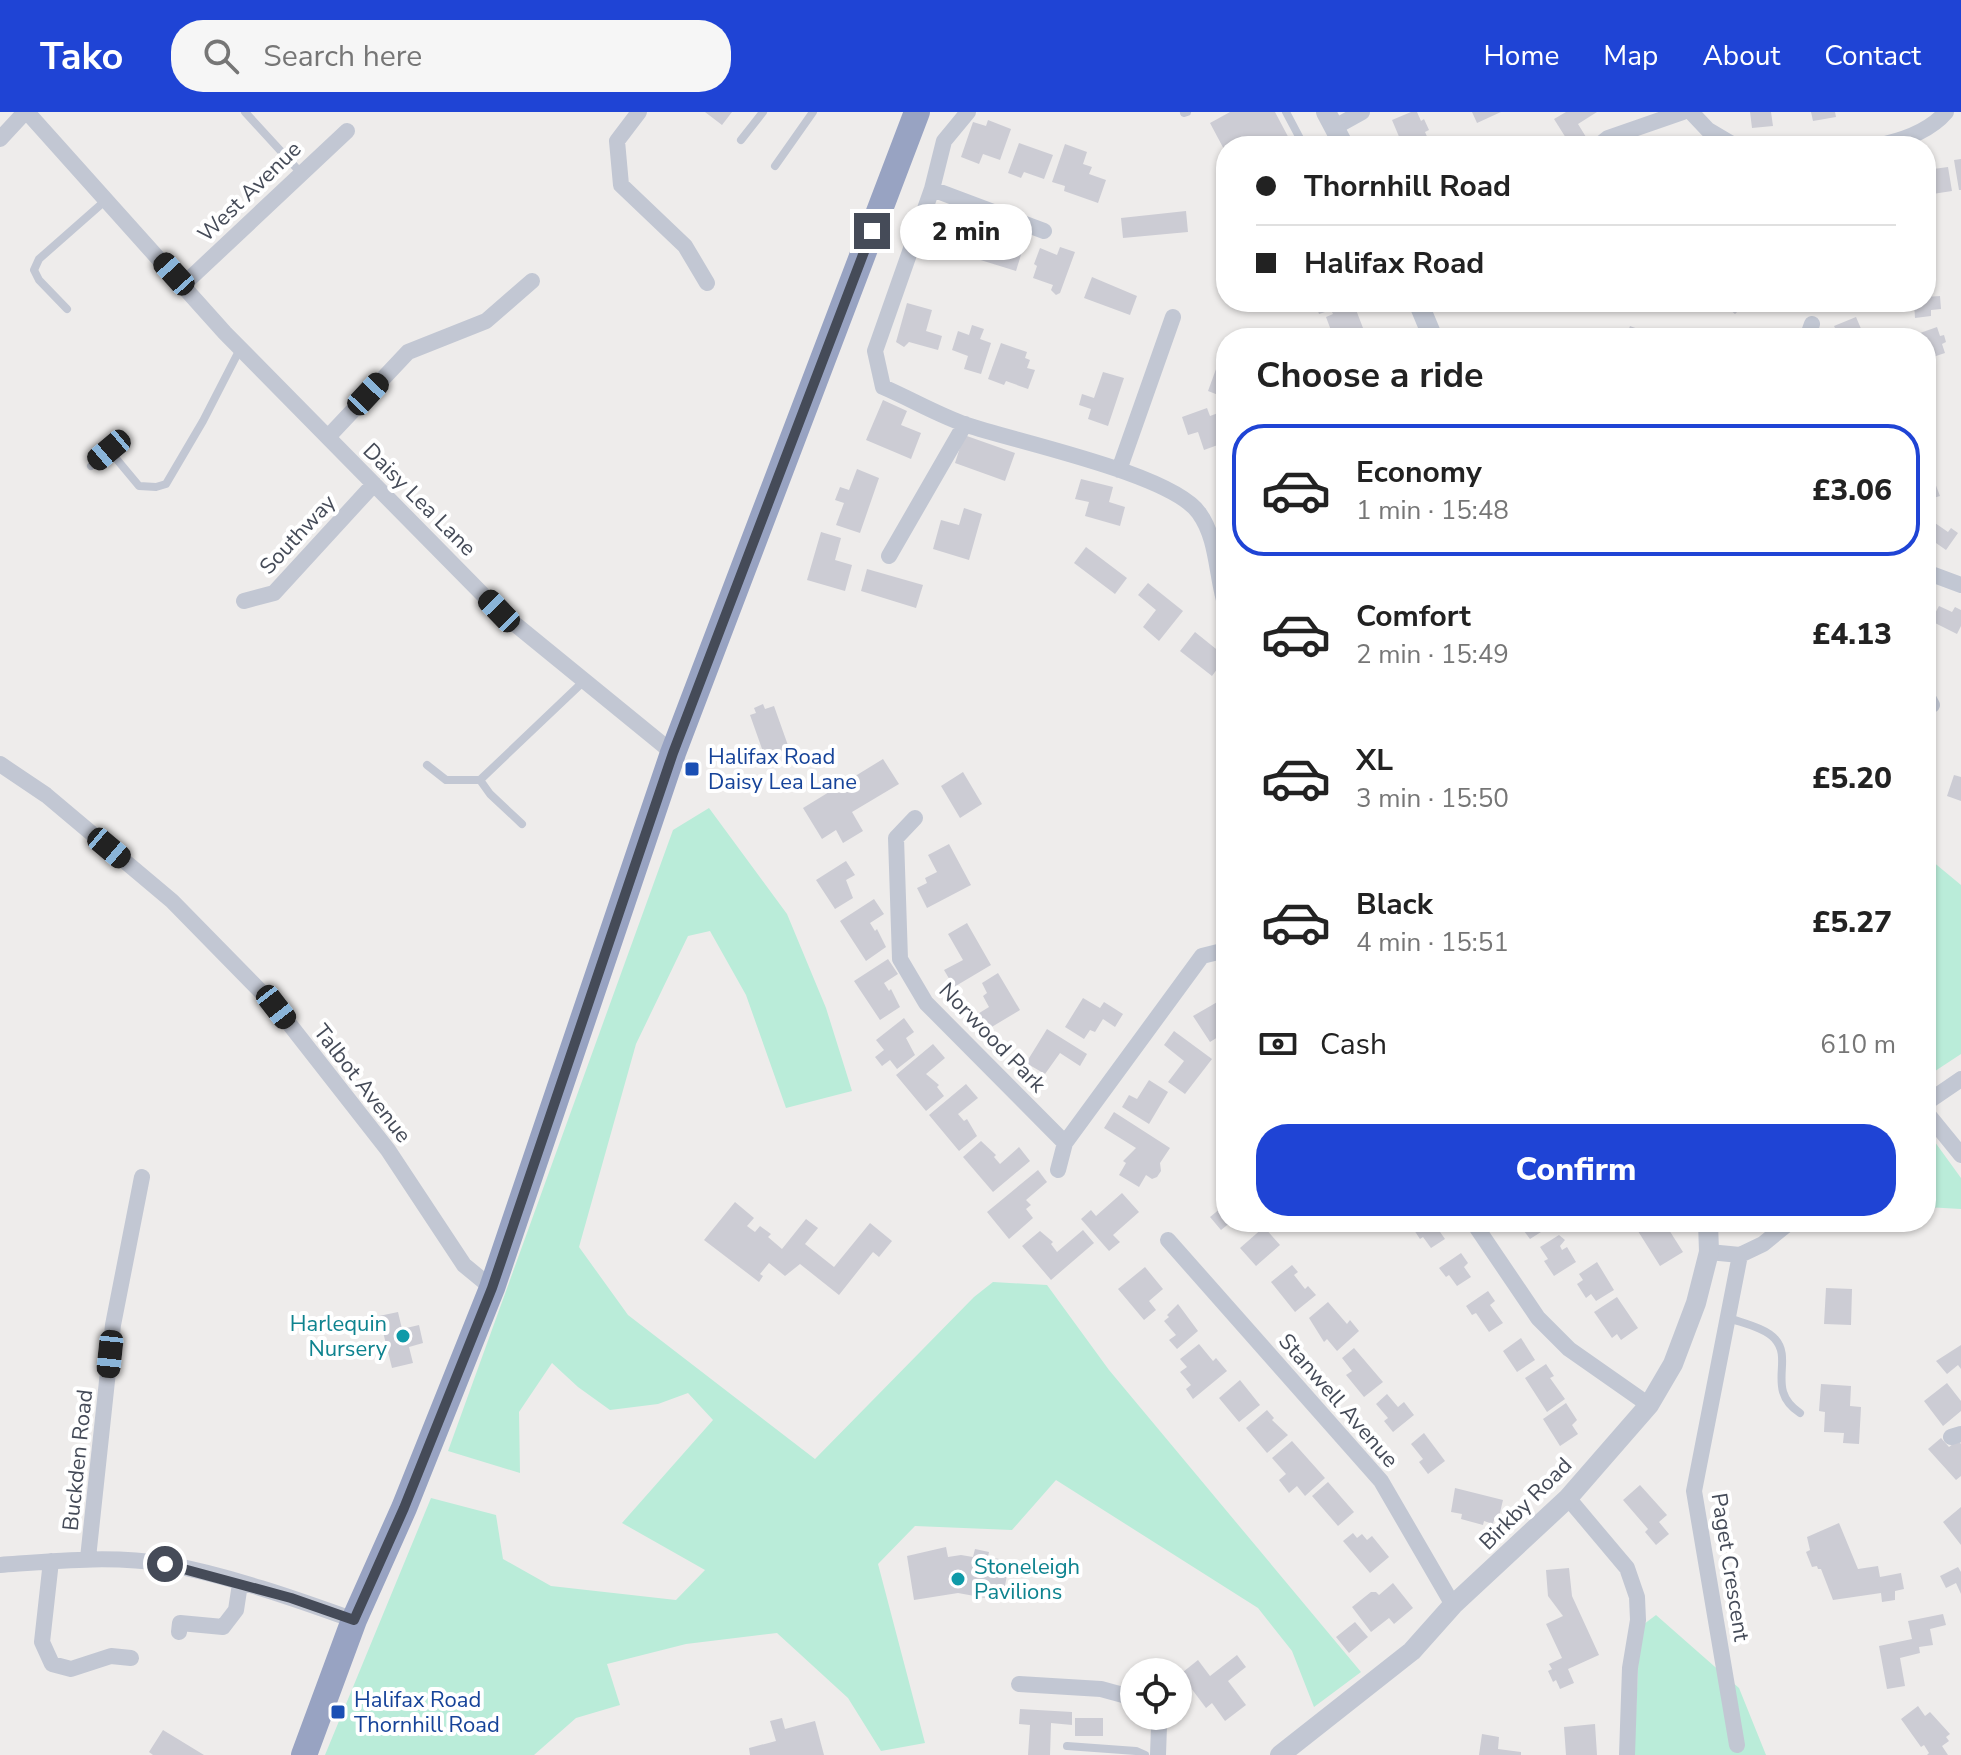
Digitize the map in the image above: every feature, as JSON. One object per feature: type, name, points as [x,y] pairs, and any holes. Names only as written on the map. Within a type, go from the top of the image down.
[{"type":"highway","points":[[304,1755],[354,1620],[404,1508],[492,1288],[673,753],[917,112]]},
{"type":"street","points":[[0,139],[26,112]]},
{"type":"street","name":"Daisy Lea Lane","points":[[26,112],[240,348],[499,611],[673,753]]},
{"type":"street","points":[[639,112],[617,141],[621,185],[685,246],[707,283]]},
{"type":"street","points":[[968,112],[944,141],[932,189],[875,351],[883,387],[965,424],[1119,470],[1178,494],[1190,501],[1201,515],[1208,529],[1216,564]]},
{"type":"street","points":[[1330,119],[1362,112]]},
{"type":"street","points":[[1614,136],[1683,112]]},
{"type":"street","points":[[1691,112],[1718,136]]},
{"type":"street","points":[[1911,136],[1939,121],[1946,112]]},
{"type":"street","name":"West Avenue","points":[[183,285],[347,131]]},
{"type":"street","points":[[932,189],[1044,231]]},
{"type":"street","points":[[328,437],[408,352],[486,321],[532,281]]},
{"type":"street","points":[[1119,470],[1173,317]]},
{"type":"street","points":[[889,556],[965,424]]},
{"type":"street","name":"Southway","points":[[244,601],[274,593],[374,484]]},
{"type":"street","points":[[1936,576],[1961,585]]},
{"type":"street","name":"Talbot Avenue","points":[[0,764],[46,795],[172,901],[276,1007],[388,1150],[464,1265],[492,1288]]},
{"type":"street","name":"Norwood Park","points":[[915,818],[896,838],[900,959],[926,1003],[1065,1143]]},
{"type":"street","points":[[1058,1170],[1065,1143],[1202,956],[1216,952]]},
{"type":"street","points":[[1936,1096],[1961,1079]]},
{"type":"street","points":[[1936,1124],[1961,1155]]},
{"type":"street","name":"Buckden Road","points":[[88,1558],[113,1325],[142,1177]]},
{"type":"street","points":[[1480,1232],[1538,1318],[1569,1349],[1649,1405]]},
{"type":"street","name":"Birkby Road","points":[[1280,1755],[1412,1651],[1453,1605],[1568,1498],[1649,1405],[1673,1364],[1696,1303],[1709,1252],[1708,1232]]},
{"type":"street","points":[[1709,1252],[1740,1255],[1763,1244],[1778,1232]]},
{"type":"street","name":"Stanwell Avenue","points":[[1168,1240],[1381,1481],[1453,1605]]},
{"type":"street","name":"Paget Crescent","points":[[1737,1745],[1694,1491],[1740,1255]]},
{"type":"street","points":[[1568,1498],[1627,1568],[1637,1597],[1638,1620],[1630,1668],[1627,1755]]},
{"type":"street","points":[[0,1565],[88,1558],[165,1564],[291,1598],[354,1620]]},
{"type":"street","points":[[51,1561],[42,1642],[52,1664],[71,1669],[111,1656],[131,1658]]},
{"type":"street","points":[[179,1632],[180,1623],[223,1627],[236,1610],[240,1584]]},
{"type":"street","points":[[1019,1684],[1101,1689],[1120,1694]]},
{"type":"street","points":[[1158,1755],[1159,1730]]},
{"type":"lane","points":[[245,112],[300,172]]},
{"type":"lane","points":[[741,140],[763,112]]},
{"type":"lane","points":[[775,166],[813,112]]},
{"type":"lane","points":[[1286,112],[1299,136]]},
{"type":"lane","points":[[67,309],[39,280],[34,270],[39,259],[106,199]]},
{"type":"lane","points":[[91,466],[109,450],[139,486],[166,484],[198,431],[240,348]]},
{"type":"lane","points":[[427,765],[446,780],[480,780],[585,681]]},
{"type":"lane","points":[[480,780],[490,794],[522,824]]},
{"type":"lane","points":[[1728,1318],[1772,1335],[1778,1341],[1782,1390],[1789,1406],[1800,1413]]},
{"type":"lane","points":[[1067,1746],[1136,1751],[1145,1755]]},
{"type":"green space","points":[[709,808],[787,914],[826,1008],[852,1091],[786,1108],[746,995],[710,931],[688,936],[636,1044],[579,1247],[628,1315],[815,1459],[974,1297],[993,1282],[1047,1285],[1109,1370],[1361,1672],[1314,1707],[1292,1651],[1258,1608],[1056,1480],[1012,1530],[915,1526],[878,1564],[925,1743],[881,1751],[848,1698],[777,1633],[686,1644],[607,1664],[620,1705],[576,1718],[534,1755],[325,1755],[431,1498],[496,1515],[503,1559],[551,1586],[676,1600],[705,1570],[622,1523],[713,1420],[688,1393],[658,1404],[610,1410],[552,1363],[519,1412],[520,1473],[448,1451],[673,830]]},
{"type":"green space","points":[[1936,864],[1961,885],[1961,1054],[1936,1070]]},
{"type":"green space","points":[[1936,1144],[1961,1178],[1961,1209],[1936,1208]]},
{"type":"green space","points":[[1656,1615],[1739,1688],[1766,1755],[1634,1755],[1640,1627]]},
{"type":"building","points":[[705,112],[732,112],[722,125]]},
{"type":"building","points":[[1230,112],[1275,112],[1288,136],[1217,136],[1210,123]]},
{"type":"building","points":[[1417,112],[1429,130],[1425,132],[1427,136],[1399,136],[1392,120]]},
{"type":"building","points":[[1472,112],[1501,112],[1477,123]]},
{"type":"building","points":[[1566,112],[1597,112],[1578,124],[1585,136],[1565,136],[1554,119]]},
{"type":"building","points":[[1750,112],[1771,112],[1773,126],[1752,128]]},
{"type":"building","points":[[1811,112],[1835,112],[1836,117],[1813,121]]},
{"type":"building","points":[[988,120],[1011,129],[1000,160],[983,154],[979,164],[961,157],[973,122],[986,126]]},
{"type":"building","points":[[1019,143],[1053,155],[1044,179],[1024,172],[1021,178],[1008,173]]},
{"type":"building","points":[[1065,144],[1087,152],[1083,164],[1092,167],[1089,174],[1106,180],[1098,203],[1064,191],[1065,186],[1052,182]]},
{"type":"building","points":[[1961,159],[1961,190],[1959,190],[1954,160]]},
{"type":"building","points":[[1948,167],[1952,191],[1936,193],[1936,169]]},
{"type":"building","points":[[940,208],[956,213],[950,232],[970,238],[965,256],[936,247],[941,229],[934,227]]},
{"type":"building","points":[[1186,211],[1188,232],[1123,238],[1121,218]]},
{"type":"building","points":[[982,232],[1024,245],[1016,271],[974,258]]},
{"type":"building","points":[[1060,247],[1075,252],[1060,293],[1056,295],[1051,290],[1053,285],[1033,278],[1037,266],[1034,264],[1040,248],[1057,255]]},
{"type":"building","points":[[1092,277],[1137,296],[1130,315],[1084,298]]},
{"type":"building","points":[[1936,296],[1940,296],[1941,309],[1936,310]]},
{"type":"building","points":[[907,303],[932,310],[926,331],[942,336],[938,350],[909,342],[904,347],[896,342]]},
{"type":"building","points":[[1357,312],[1363,328],[1330,328],[1326,317]]},
{"type":"building","points":[[1915,312],[1931,312],[1931,316],[1915,318]]},
{"type":"building","points":[[1856,317],[1861,328],[1835,328]]},
{"type":"building","points":[[972,325],[984,329],[980,339],[991,343],[981,374],[964,369],[968,356],[952,350],[958,331],[969,335]]},
{"type":"building","points":[[1937,327],[1940,336],[1944,335],[1946,342],[1942,344],[1945,353],[1936,356],[1936,328]]},
{"type":"building","points":[[1001,343],[1027,352],[1025,358],[1030,360],[1027,368],[1035,370],[1028,389],[1006,381],[1004,385],[988,379]]},
{"type":"building","points":[[1216,369],[1216,394],[1208,391]]},
{"type":"building","points":[[1103,372],[1124,378],[1108,426],[1088,419],[1091,409],[1079,405],[1082,394],[1094,398]]},
{"type":"building","points":[[883,400],[907,411],[901,425],[921,433],[911,459],[866,440]]},
{"type":"building","points":[[1207,408],[1210,416],[1216,414],[1216,446],[1204,450],[1198,432],[1188,435],[1182,417]]},
{"type":"building","points":[[964,435],[1015,453],[1005,481],[955,463]]},
{"type":"building","points":[[857,469],[879,478],[860,533],[836,525],[844,503],[835,500],[840,487],[849,490]]},
{"type":"building","points":[[1081,479],[1113,487],[1109,502],[1125,507],[1120,526],[1085,516],[1089,502],[1075,499]]},
{"type":"building","points":[[964,508],[982,514],[969,560],[933,549],[941,520],[959,525]]},
{"type":"building","points":[[1936,524],[1948,532],[1951,528],[1958,533],[1946,550],[1936,543]]},
{"type":"building","points":[[821,532],[841,538],[835,560],[852,565],[845,591],[807,580]]},
{"type":"building","points":[[1086,547],[1127,578],[1115,594],[1074,563]]},
{"type":"building","points":[[867,569],[923,585],[916,608],[861,591]]},
{"type":"building","points":[[1148,583],[1183,611],[1159,641],[1143,627],[1156,610],[1138,595]]},
{"type":"building","points":[[1939,606],[1952,612],[1955,607],[1961,610],[1961,626],[1957,634],[1936,624]]},
{"type":"building","points":[[1195,632],[1216,649],[1216,671],[1212,676],[1180,651]]},
{"type":"building","points":[[763,704],[765,709],[774,706],[790,751],[766,760],[750,715],[756,713],[754,708]]},
{"type":"building","points":[[883,759],[899,784],[852,812],[863,831],[843,843],[836,830],[822,839],[803,808]]},
{"type":"building","points":[[963,772],[982,804],[960,818],[941,786]]},
{"type":"building","points":[[1954,775],[1961,777],[1961,801],[1947,796]]},
{"type":"building","points":[[949,844],[971,885],[927,908],[917,888],[927,883],[925,878],[937,872],[928,855]]},
{"type":"building","points":[[846,861],[855,875],[846,880],[853,898],[835,909],[816,880]]},
{"type":"building","points":[[874,899],[884,914],[870,923],[875,931],[877,929],[886,947],[866,961],[840,921]]},
{"type":"building","points":[[967,923],[991,965],[954,987],[944,970],[963,960],[948,934]]},
{"type":"building","points":[[888,959],[898,974],[884,983],[889,991],[891,989],[900,1007],[880,1020],[854,981]]},
{"type":"building","points":[[998,973],[1020,1010],[985,1031],[976,1015],[989,1007],[983,996],[987,993],[982,983]]},
{"type":"building","points":[[1083,998],[1100,1008],[1104,1002],[1123,1014],[1115,1027],[1103,1019],[1095,1032],[1090,1030],[1084,1039],[1065,1027]]},
{"type":"building","points":[[1216,1003],[1216,1038],[1210,1042],[1193,1016]]},
{"type":"building","points":[[904,1018],[914,1032],[906,1038],[915,1055],[897,1069],[890,1060],[882,1066],[875,1057],[884,1050],[876,1040]]},
{"type":"building","points":[[1047,1029],[1087,1054],[1080,1066],[1060,1053],[1045,1074],[1026,1063]]},
{"type":"building","points":[[1174,1031],[1212,1059],[1185,1094],[1168,1082],[1184,1061],[1164,1045]]},
{"type":"building","points":[[933,1044],[945,1058],[926,1074],[939,1085],[937,1087],[944,1096],[926,1111],[896,1075]]},
{"type":"building","points":[[1149,1080],[1168,1092],[1149,1124],[1122,1107],[1129,1095],[1137,1099]]},
{"type":"building","points":[[966,1084],[978,1098],[958,1114],[964,1121],[967,1119],[977,1136],[959,1151],[929,1115]]},
{"type":"building","points":[[1114,1112],[1170,1148],[1160,1163],[1161,1171],[1157,1177],[1152,1179],[1146,1175],[1139,1187],[1119,1175],[1126,1163],[1123,1161],[1136,1148],[1104,1128]]},
{"type":"building","points":[[981,1141],[996,1155],[994,1157],[1000,1164],[1019,1147],[1030,1161],[993,1192],[963,1157]]},
{"type":"building","points":[[1038,1170],[1047,1182],[1026,1200],[1031,1205],[1026,1209],[1033,1218],[1009,1239],[987,1212]]},
{"type":"building","points":[[1122,1193],[1139,1212],[1113,1235],[1120,1242],[1109,1251],[1081,1219],[1091,1210],[1096,1216]]},
{"type":"building","points":[[735,1202],[754,1218],[747,1226],[755,1232],[760,1226],[771,1234],[768,1237],[782,1249],[806,1219],[818,1228],[805,1244],[834,1267],[870,1223],[892,1241],[879,1257],[873,1252],[839,1295],[800,1264],[785,1276],[769,1263],[760,1274],[763,1276],[759,1282],[704,1240]]},
{"type":"building","points":[[1083,1230],[1094,1243],[1051,1280],[1022,1246],[1040,1231],[1053,1242],[1051,1244],[1057,1252]]},
{"type":"building","points":[[1258,1232],[1268,1232],[1280,1245],[1256,1266],[1240,1248]]},
{"type":"building","points":[[1415,1232],[1440,1232],[1445,1239],[1431,1248],[1423,1237],[1420,1239]]},
{"type":"building","points":[[1525,1232],[1541,1232],[1530,1239]]},
{"type":"building","points":[[1639,1232],[1670,1232],[1683,1252],[1660,1266]]},
{"type":"building","points":[[1559,1235],[1565,1240],[1560,1246],[1562,1250],[1567,1247],[1576,1262],[1554,1276],[1544,1261],[1548,1259],[1540,1247]]},
{"type":"building","points":[[1461,1253],[1468,1263],[1464,1267],[1471,1277],[1457,1286],[1439,1268]]},
{"type":"building","points":[[1597,1262],[1614,1290],[1596,1301],[1591,1294],[1586,1298],[1577,1284],[1583,1280],[1579,1274]]},
{"type":"building","points":[[1292,1265],[1298,1272],[1294,1275],[1305,1289],[1308,1286],[1316,1295],[1295,1312],[1271,1282]]},
{"type":"building","points":[[1145,1267],[1163,1289],[1149,1301],[1156,1310],[1144,1320],[1118,1289]]},
{"type":"building","points":[[1826,1288],[1852,1289],[1851,1325],[1824,1324]]},
{"type":"building","points":[[1488,1291],[1495,1301],[1490,1305],[1503,1323],[1489,1332],[1476,1313],[1472,1315],[1466,1306]]},
{"type":"building","points":[[1617,1297],[1638,1328],[1621,1340],[1617,1334],[1612,1338],[1594,1312]]},
{"type":"building","points":[[1328,1302],[1347,1324],[1350,1320],[1359,1331],[1337,1351],[1327,1339],[1324,1342],[1309,1318]]},
{"type":"building","points":[[1178,1304],[1198,1331],[1177,1349],[1169,1340],[1176,1335],[1164,1321]]},
{"type":"building","name":"Harlequin Nursery","points":[[398,1312],[402,1329],[419,1325],[423,1343],[409,1347],[413,1363],[392,1368],[379,1316]]},
{"type":"building","points":[[1521,1338],[1535,1360],[1517,1372],[1503,1351]]},
{"type":"building","points":[[1199,1344],[1213,1361],[1216,1358],[1227,1371],[1193,1399],[1186,1389],[1191,1385],[1180,1372],[1187,1367],[1180,1359]]},
{"type":"building","points":[[1961,1345],[1961,1369],[1958,1365],[1947,1374],[1936,1361]]},
{"type":"building","points":[[1354,1348],[1383,1382],[1364,1397],[1346,1375],[1352,1371],[1342,1358]]},
{"type":"building","points":[[1546,1364],[1554,1376],[1550,1378],[1565,1399],[1547,1412],[1525,1378]]},
{"type":"building","points":[[1240,1380],[1260,1405],[1239,1422],[1219,1398]]},
{"type":"building","points":[[1947,1383],[1961,1401],[1961,1411],[1943,1426],[1924,1401]]},
{"type":"building","points":[[1821,1384],[1851,1386],[1850,1406],[1861,1407],[1859,1444],[1843,1443],[1844,1433],[1824,1432],[1825,1412],[1819,1411]]},
{"type":"building","points":[[1387,1394],[1398,1407],[1404,1402],[1414,1415],[1393,1432],[1384,1421],[1388,1418],[1376,1404]]},
{"type":"building","points":[[1566,1403],[1577,1420],[1572,1425],[1578,1434],[1560,1446],[1543,1419]]},
{"type":"building","points":[[1267,1410],[1274,1418],[1272,1420],[1288,1435],[1267,1453],[1246,1428]]},
{"type":"building","points":[[1424,1433],[1445,1461],[1428,1474],[1419,1462],[1423,1459],[1411,1444]]},
{"type":"building","points":[[1941,1438],[1949,1447],[1958,1440],[1961,1444],[1961,1476],[1956,1480],[1928,1449]]},
{"type":"building","points":[[1292,1441],[1325,1478],[1305,1496],[1297,1486],[1289,1493],[1279,1480],[1286,1474],[1272,1458]]},
{"type":"building","points":[[1328,1482],[1354,1512],[1338,1526],[1312,1496]]},
{"type":"building","points":[[1640,1485],[1667,1515],[1659,1522],[1669,1534],[1656,1545],[1645,1532],[1648,1529],[1623,1500]]},
{"type":"building","points":[[1455,1488],[1503,1500],[1498,1521],[1494,1520],[1493,1524],[1484,1521],[1483,1525],[1461,1519],[1462,1514],[1451,1512]]},
{"type":"building","points":[[1961,1507],[1961,1545],[1943,1522]]},
{"type":"building","points":[[1839,1523],[1858,1569],[1878,1566],[1880,1577],[1901,1573],[1904,1589],[1895,1591],[1895,1600],[1882,1602],[1881,1593],[1833,1600],[1821,1569],[1812,1567],[1806,1552],[1810,1550],[1807,1537]]},
{"type":"building","points":[[1353,1533],[1357,1538],[1362,1534],[1367,1540],[1372,1536],[1389,1557],[1370,1573],[1343,1541]]},
{"type":"building","name":"Stoneleigh Pavilions","points":[[946,1547],[948,1557],[973,1557],[975,1549],[989,1552],[988,1557],[999,1559],[998,1564],[1009,1565],[1002,1601],[958,1593],[914,1600],[907,1556]]},
{"type":"building","points":[[1958,1567],[1961,1572],[1961,1594],[1956,1583],[1946,1588],[1940,1576]]},
{"type":"building","points":[[1569,1568],[1572,1596],[1599,1655],[1568,1669],[1574,1683],[1560,1689],[1548,1671],[1552,1669],[1549,1664],[1562,1658],[1546,1624],[1563,1616],[1548,1596],[1546,1570]]},
{"type":"building","points":[[1393,1583],[1413,1608],[1394,1624],[1389,1618],[1371,1632],[1352,1607],[1371,1592],[1379,1595]]},
{"type":"building","points":[[1943,1614],[1946,1625],[1930,1629],[1933,1645],[1919,1647],[1920,1653],[1900,1658],[1905,1686],[1887,1689],[1879,1646],[1912,1639],[1908,1621]]},
{"type":"building","points":[[1355,1622],[1368,1637],[1349,1653],[1336,1637]]},
{"type":"building","points":[[1237,1655],[1246,1667],[1228,1681],[1246,1705],[1225,1721],[1212,1703],[1206,1708],[1192,1689],[1192,1665],[1198,1660],[1210,1676]]},
{"type":"building","points":[[1918,1706],[1925,1716],[1930,1712],[1950,1734],[1946,1737],[1949,1741],[1942,1746],[1948,1755],[1927,1755],[1929,1753],[1924,1745],[1921,1747],[1901,1719]]},
{"type":"building","points":[[1020,1709],[1072,1712],[1072,1725],[1051,1723],[1050,1755],[1028,1755],[1030,1725],[1019,1724]]},
{"type":"building","points":[[782,1718],[785,1729],[815,1721],[824,1755],[750,1755],[749,1748],[776,1741],[770,1721]]},
{"type":"building","points":[[1075,1718],[1103,1718],[1103,1736],[1075,1736]]},
{"type":"building","points":[[1595,1724],[1597,1755],[1566,1755],[1564,1727]]},
{"type":"building","points":[[163,1730],[204,1755],[153,1755],[149,1752]]},
{"type":"building","points":[[1482,1734],[1499,1737],[1498,1749],[1521,1752],[1521,1755],[1479,1755]]},
{"type":"place","name":"Halifax Road Daisy Lea Lane","points":[[692,769]]},
{"type":"place","name":"Harlequin Nursery","points":[[403,1336]]},
{"type":"place","name":"Stoneleigh Pavilions","points":[[958,1579]]},
{"type":"place","name":"Halifax Road Thornhill Road","points":[[338,1712]]},
{"type":"route","points":[[165,1564],[291,1598],[354,1620],[404,1508],[492,1288],[673,753],[872,231]]}]
